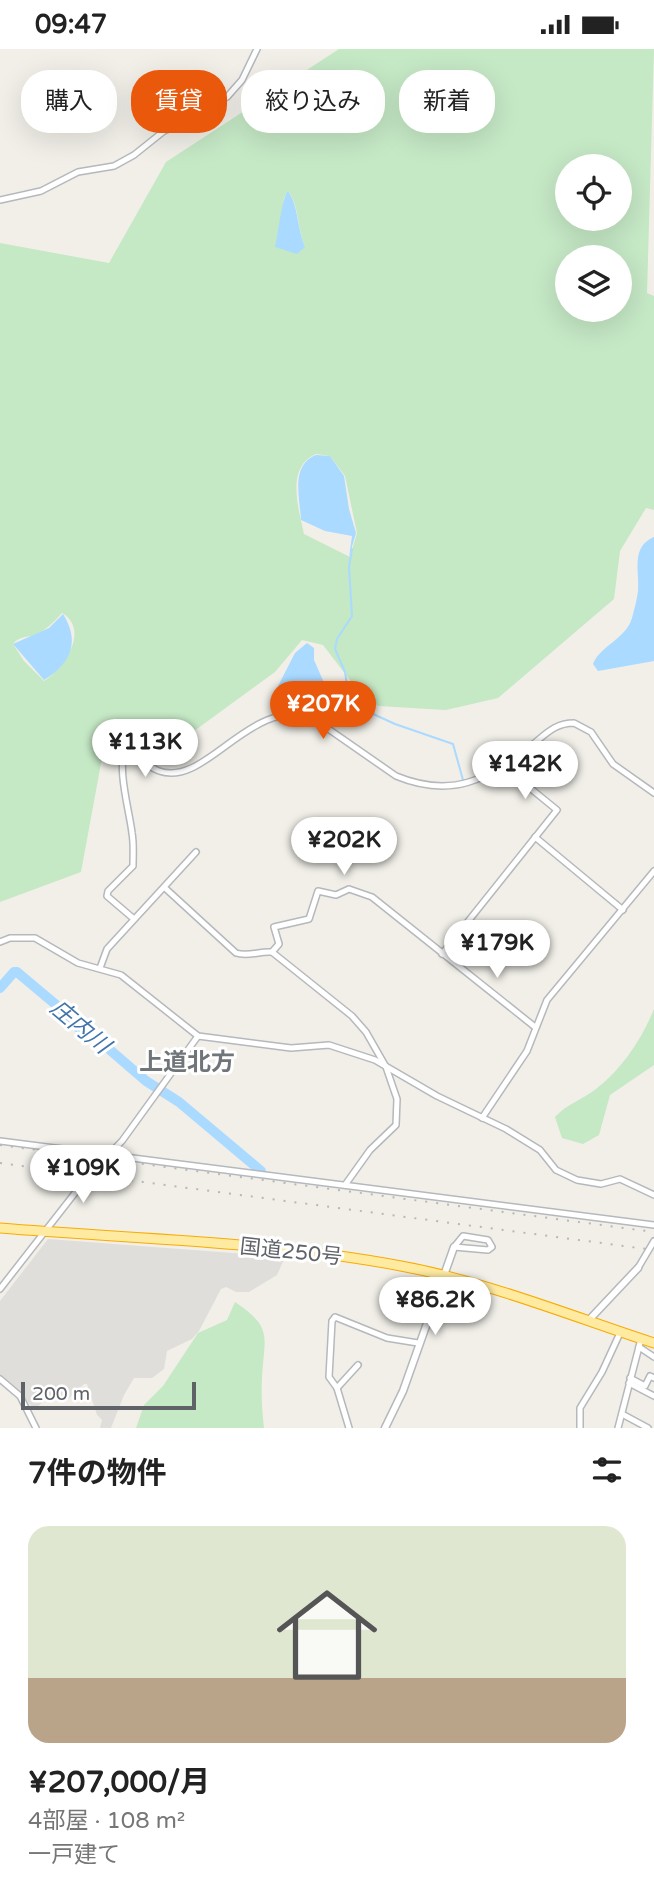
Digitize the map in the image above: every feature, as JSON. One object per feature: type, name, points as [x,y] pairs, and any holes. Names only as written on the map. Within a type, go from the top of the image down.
[{"type":"highway","name":"国道250号","points":[[0,1228],[318,1252],[442,1275],[588,1321],[640,1343],[654,1343]]},
{"type":"street","points":[[0,200],[41,191],[78,172],[114,166],[134,155],[164,131],[199,115],[227,97],[242,80],[257,49]]},
{"type":"street","points":[[134,919],[107,896],[108,891],[133,866],[132,830],[123,765],[123,753],[127,747],[131,747],[156,770],[166,773],[185,771],[273,717],[299,713],[314,719],[383,769],[409,782],[462,786],[503,766],[554,727],[574,723],[591,732],[613,764],[654,793]]},
{"type":"street","points":[[442,954],[557,810],[503,766]]},
{"type":"street","points":[[535,837],[623,910]]},
{"type":"street","points":[[100,968],[107,949],[196,852]]},
{"type":"street","points":[[482,1118],[527,1051],[547,1000],[654,871]]},
{"type":"street","points":[[165,888],[236,953],[243,956],[257,951],[272,952],[352,1016],[376,1045],[387,1067],[397,1099],[396,1125],[378,1140],[345,1185]]},
{"type":"street","points":[[272,952],[279,944],[274,927],[309,919],[318,891],[337,895],[349,889],[372,897],[535,1027]]},
{"type":"street","points":[[0,942],[10,938],[35,938],[52,945],[78,963],[131,980],[198,1036],[291,1048],[329,1045],[387,1067],[540,1150],[556,1170],[577,1180],[601,1184],[620,1179],[654,1195]]},
{"type":"street","points":[[0,1289],[108,1153],[122,1141],[198,1036]]},
{"type":"street","points":[[0,1140],[654,1225]]},
{"type":"street","points":[[385,1428],[403,1391],[454,1247],[463,1236],[488,1240],[492,1244],[488,1250],[454,1247]]},
{"type":"street","points":[[588,1321],[638,1268],[654,1241]]},
{"type":"street","points":[[349,1428],[337,1388],[328,1373],[332,1321],[335,1317],[387,1338],[418,1343]]},
{"type":"street","points":[[580,1428],[580,1408],[598,1380],[620,1333]]},
{"type":"street","points":[[640,1343],[654,1357]]},
{"type":"street","points":[[618,1428],[640,1343]]},
{"type":"street","points":[[337,1388],[358,1365]]},
{"type":"street","points":[[630,1381],[645,1386],[650,1376],[654,1378]]},
{"type":"street","points":[[0,1379],[20,1396],[36,1428]]},
{"type":"street","points":[[630,1381],[654,1396]]},
{"type":"street","points":[[622,1414],[648,1428]]},
{"type":"shaded area","points":[[48,1239],[285,1257],[277,1275],[249,1292],[236,1292],[226,1287],[221,1289],[199,1331],[192,1339],[167,1351],[164,1369],[152,1378],[134,1378],[111,1428],[100,1428],[102,1420],[97,1415],[87,1384],[68,1399],[46,1399],[34,1410],[21,1393],[0,1375],[0,1301]]},
{"type":"green space","points":[[339,49],[654,49],[647,293],[654,296],[654,510],[646,508],[620,551],[614,599],[498,698],[446,710],[378,706],[353,684],[323,645],[302,640],[275,672],[179,742],[128,727],[104,747],[81,872],[0,902],[0,243],[109,263],[166,162],[210,133],[227,133],[227,122],[241,113],[241,133],[385,133],[385,70],[307,70]],"holes":[[[288,191],[295,204],[305,247],[280,234],[284,198]],[[316,454],[330,456],[345,476],[357,533],[350,557],[304,534],[296,490],[300,469],[306,460]],[[62,613],[70,620],[74,638],[60,667],[44,681],[24,661],[13,644],[20,638],[42,631]]]},
{"type":"green space","points":[[654,1009],[654,1065],[610,1095],[599,1135],[583,1144],[562,1138],[555,1117],[596,1089],[623,1063],[644,1031]]},
{"type":"green space","points":[[235,1302],[256,1319],[264,1334],[264,1428],[136,1428],[144,1405],[163,1386],[198,1333],[227,1320]]},
{"type":"water","points":[[288,191],[305,247],[297,254],[275,247]]},
{"type":"water","points":[[316,455],[330,456],[344,476],[356,533],[349,557],[352,536],[325,531],[301,520],[298,493],[300,474],[308,460]]},
{"type":"water","points":[[654,537],[654,661],[598,671],[593,664],[596,658],[624,632],[632,618],[638,591],[639,553],[647,541]]},
{"type":"water","points":[[63,614],[71,633],[70,651],[61,666],[44,680],[13,644],[49,628]]},
{"type":"water","points":[[307,643],[314,648],[314,660],[325,685],[322,691],[285,694],[277,688],[295,653]]},
{"type":"waterway","points":[[352,549],[349,567],[352,616],[337,639],[335,649],[345,672],[349,698],[360,708],[395,724],[453,744],[463,780]]},
{"type":"waterway","name":"庄内川","points":[[0,988],[17,972],[67,1014],[83,1033],[95,1037],[146,1081],[179,1102],[261,1171]]},
{"type":"railway","points":[[0,1145],[654,1232]]},
{"type":"railway","points":[[0,1163],[654,1250]]},
{"type":"district","name":"上道北方","points":[[187,1062]]}]
